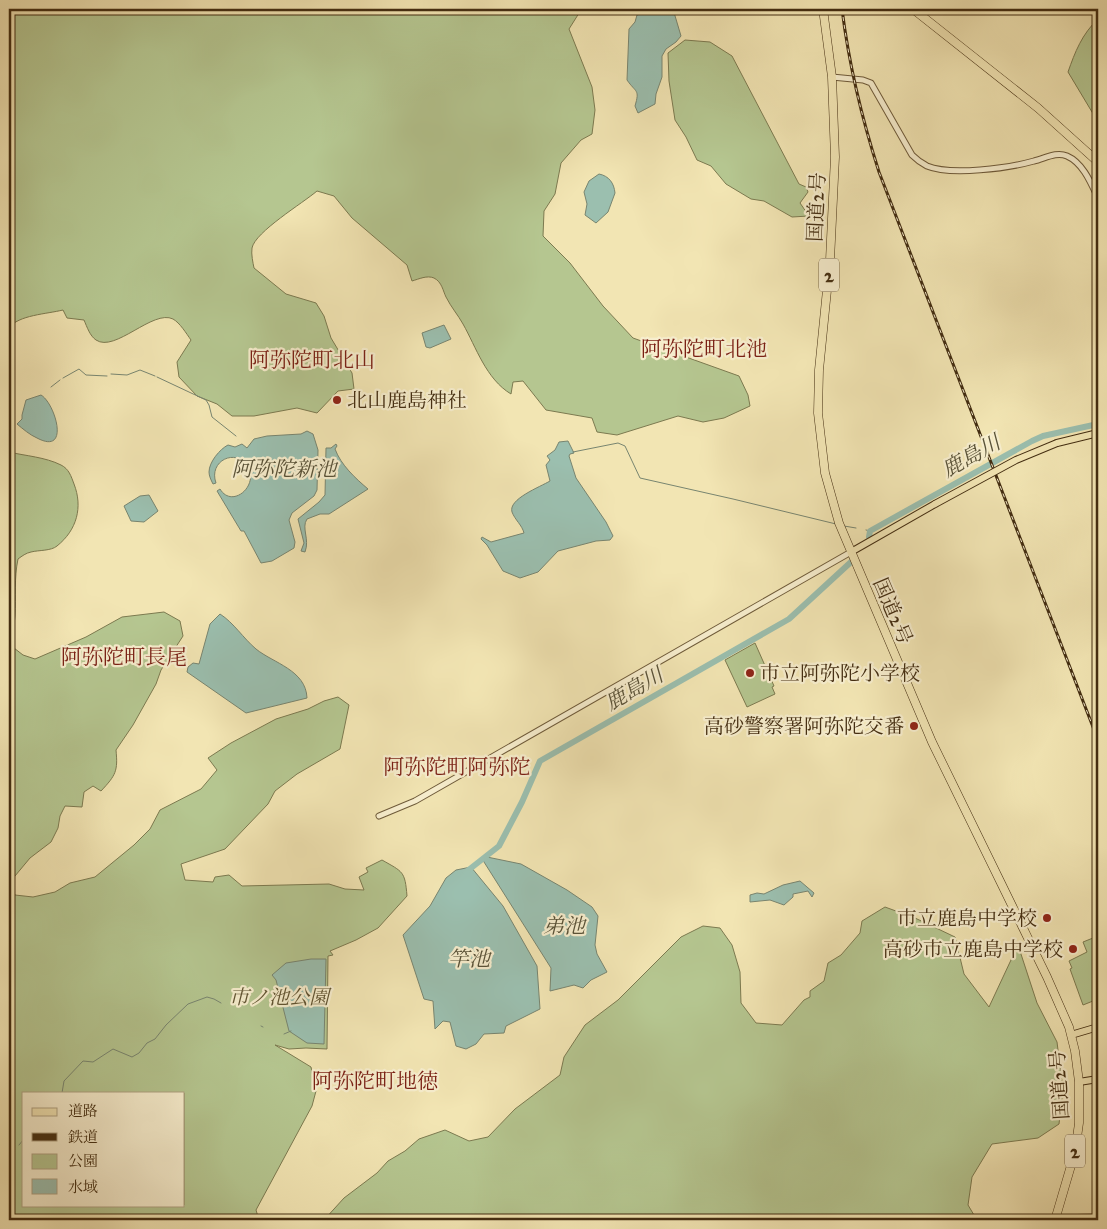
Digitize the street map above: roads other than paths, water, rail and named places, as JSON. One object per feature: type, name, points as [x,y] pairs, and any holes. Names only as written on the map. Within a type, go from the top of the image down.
[{"type":"highway","name":"国道2号","points":[[823,9],[832,77],[835,157],[829,277],[819,370],[818,413],[825,473],[837,517],[936,751],[1047,976],[1072,1035],[1079,1082],[1080,1114],[1075,1152],[1055,1219]]},
{"type":"highway","points":[[913,9],[1027,96],[1098,156]]},
{"type":"highway","points":[[920,9],[975,56]]},
{"type":"highway","points":[[1068,130],[1098,162]]},
{"type":"main road","points":[[851,552],[1016,460],[1057,443],[1098,433]]},
{"type":"main road","points":[[1072,1035],[1098,1027]]},
{"type":"main road","points":[[1079,1082],[1098,1079]]},
{"type":"street","points":[[832,77],[863,80],[870,83],[912,155],[928,167],[939,170],[1006,167],[1062,154],[1074,160],[1082,168],[1098,198]]},
{"type":"street","points":[[379,816],[414,801],[851,552]]},
{"type":"street","points":[[1055,1219],[1098,1217]]},
{"type":"water","points":[[658,9],[673,9],[681,36],[666,49],[662,56],[662,77],[656,94],[655,104],[638,113],[635,106],[637,94],[627,80],[629,29],[635,22],[637,15]]},
{"type":"water","points":[[599,174],[606,176],[610,180],[615,193],[608,212],[596,223],[585,215],[587,204],[584,192],[589,181]]},
{"type":"water","points":[[444,325],[451,339],[430,348],[426,347],[422,333]]},
{"type":"water","points":[[41,395],[51,408],[57,426],[57,434],[54,440],[48,442],[37,438],[17,424],[22,419],[26,400]]},
{"type":"water","name":"阿弥陀新池","points":[[307,431],[313,434],[318,450],[317,490],[314,496],[292,513],[289,520],[295,542],[294,548],[272,561],[261,563],[244,531],[241,531],[217,491],[220,489],[225,495],[231,497],[243,493],[250,481],[248,467],[237,458],[230,457],[224,459],[216,468],[216,483],[213,484],[209,468],[218,453],[228,445],[235,447],[242,444],[247,448],[254,439],[267,436],[301,434]]},
{"type":"water","points":[[568,441],[574,453],[569,456],[576,478],[606,522],[613,536],[610,540],[596,541],[558,551],[538,572],[520,578],[503,571],[487,545],[481,539],[482,537],[491,542],[524,533],[513,515],[512,507],[520,498],[550,481],[546,465],[550,460],[547,456],[555,450],[559,442]]},
{"type":"water","points":[[336,444],[335,449],[345,466],[368,489],[329,514],[320,514],[307,519],[305,526],[307,543],[305,552],[301,551],[304,543],[298,519],[325,495],[326,448],[331,448]]},
{"type":"water","points":[[149,495],[158,511],[144,522],[131,521],[124,506],[140,496]]},
{"type":"water","points":[[220,614],[256,649],[295,674],[305,688],[307,698],[246,713],[187,672],[188,667],[193,663],[199,664],[210,624]]},
{"type":"water","name":"弟池","points":[[487,857],[521,864],[567,890],[592,907],[598,916],[595,945],[597,954],[607,972],[591,980],[583,988],[574,985],[550,991],[551,968],[484,862],[483,860]]},
{"type":"water","name":"竿池","points":[[471,867],[503,906],[537,966],[540,1009],[506,1026],[504,1033],[484,1034],[476,1044],[466,1049],[456,1046],[450,1022],[443,1021],[435,1029],[433,1001],[424,999],[403,935],[430,906],[446,878],[456,870]]},
{"type":"water","points":[[800,881],[814,893],[812,897],[808,891],[793,894],[793,897],[784,905],[770,900],[750,902],[750,895],[764,894],[783,885]]},
{"type":"water","points":[[326,959],[324,1044],[307,1043],[289,1031],[276,980],[272,975],[286,963]]},
{"type":"waterway","points":[[63,378],[79,369],[86,375],[107,376]]},
{"type":"waterway","points":[[111,374],[127,375],[140,370],[155,376]]},
{"type":"waterway","points":[[157,377],[206,400],[212,417],[236,436]]},
{"type":"waterway","points":[[51,387],[60,380]]},
{"type":"waterway","name":"鹿島川","points":[[869,537],[870,531],[1032,441],[1043,436],[1098,424]]},
{"type":"waterway","points":[[573,452],[618,443],[625,446],[640,478],[836,524]]},
{"type":"waterway","points":[[844,526],[856,528]]},
{"type":"waterway","name":"鹿島川","points":[[866,530],[870,531]]},
{"type":"waterway","name":"鹿島川","points":[[466,872],[499,846],[522,802],[540,761],[789,619],[851,562]]},
{"type":"waterway","points":[[62,1092],[64,1081],[83,1061],[93,1062],[113,1049],[132,1057],[139,1053],[147,1043],[155,1039],[166,1025],[188,1004],[207,997],[221,1003]]},
{"type":"waterway","points":[[284,1034],[291,1031]]},
{"type":"waterway","points":[[19,1145],[22,1141]]},
{"type":"railway","points":[[842,9],[848,51],[857,92],[879,172],[1098,740]]},
{"type":"place","name":"北山鹿島神社","points":[[337,400]]},
{"type":"place","name":"市立阿弥陀小学校","points":[[750,673]]},
{"type":"place","name":"高砂警察署阿弥陀交番","points":[[914,726]]},
{"type":"place","name":"市立鹿島中学校","points":[[1047,918]]},
{"type":"place","name":"高砂市立鹿島中学校","points":[[1073,949]]},
{"type":"district","name":"阿弥陀町北池","points":[[704,349]]},
{"type":"district","name":"阿弥陀町北山","points":[[312,360]]},
{"type":"district","name":"阿弥陀町長尾","points":[[124,657]]},
{"type":"district","name":"阿弥陀町阿弥陀","points":[[457,767]]},
{"type":"district","name":"阿弥陀町地徳","points":[[375,1081]]},
{"type":"park label","name":"市ノ池公園","points":[[279,997]]}]
